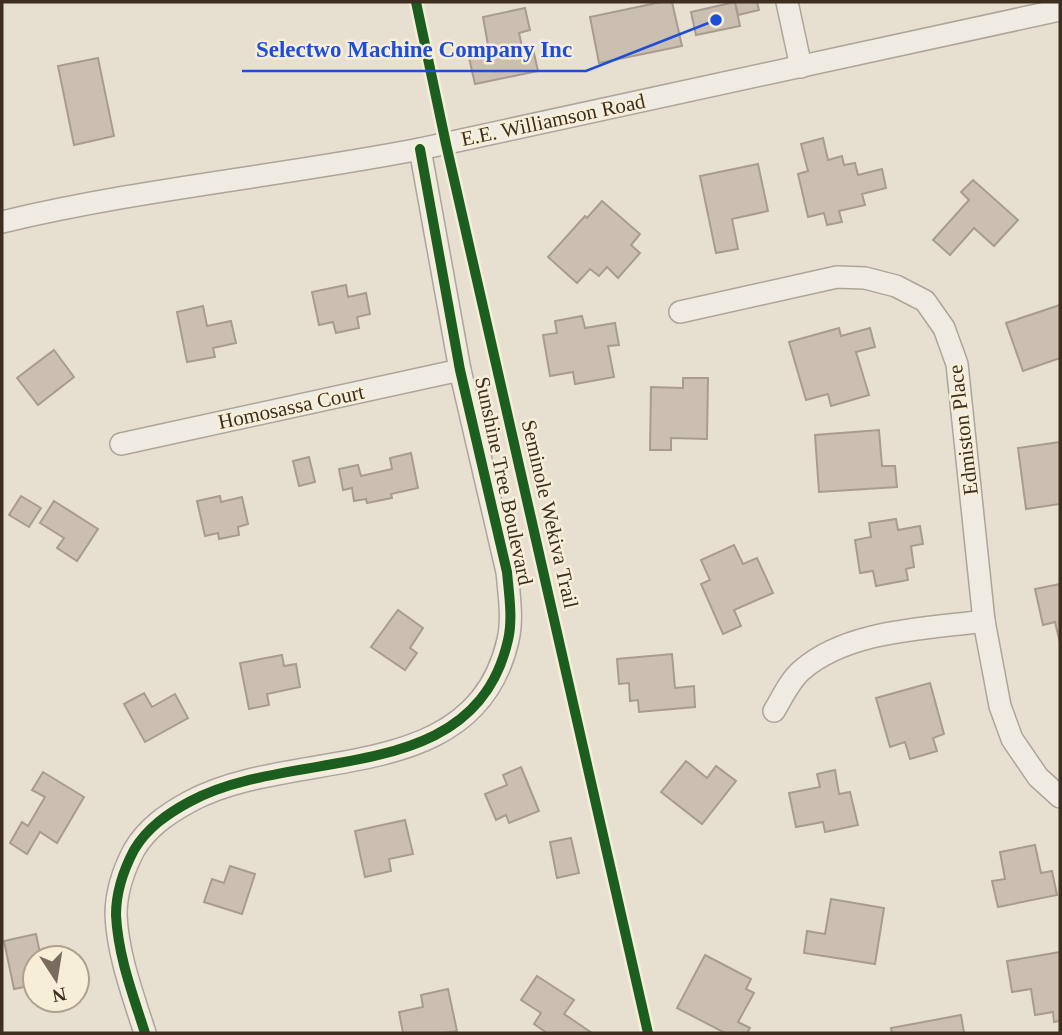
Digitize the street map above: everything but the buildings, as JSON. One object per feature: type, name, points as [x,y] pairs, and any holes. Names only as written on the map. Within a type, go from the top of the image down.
[{"type":"street","points":[[787,2],[801,67]]},
{"type":"street","name":"E.E. Williamson Road","points":[[2,222],[91,203],[326,167],[420,149],[1060,10]]},
{"type":"street","name":"Sunshine Tree Boulevard","points":[[145,1033],[123,965],[116,914],[123,870],[141,838],[169,813],[209,790],[407,748],[442,734],[475,707],[497,675],[509,639],[507,572],[460,370],[420,149]]},
{"type":"street","name":"Edmiston Place","points":[[681,312],[837,277],[865,278],[896,286],[925,301],[944,328],[957,364],[984,621],[1000,706],[1012,739],[1038,777],[1060,797]]},
{"type":"street","name":"Homosassa Court","points":[[121,444],[460,370]]},
{"type":"street","points":[[774,711],[800,672],[827,652],[856,639],[984,621]]},
{"type":"cycle path","name":"Seminole Wekiva Trail","points":[[416,2],[648,1033]]},
{"type":"cycle path","points":[[145,1033],[123,960],[116,915],[117,898],[124,873],[134,850],[145,835],[158,822],[189,802],[231,785],[375,756],[420,742],[458,721],[489,688],[508,640],[510,615],[507,572],[460,370],[420,149]]},
{"type":"place","name":"Selectwo Machine Company Inc","points":[[716,20]]}]
